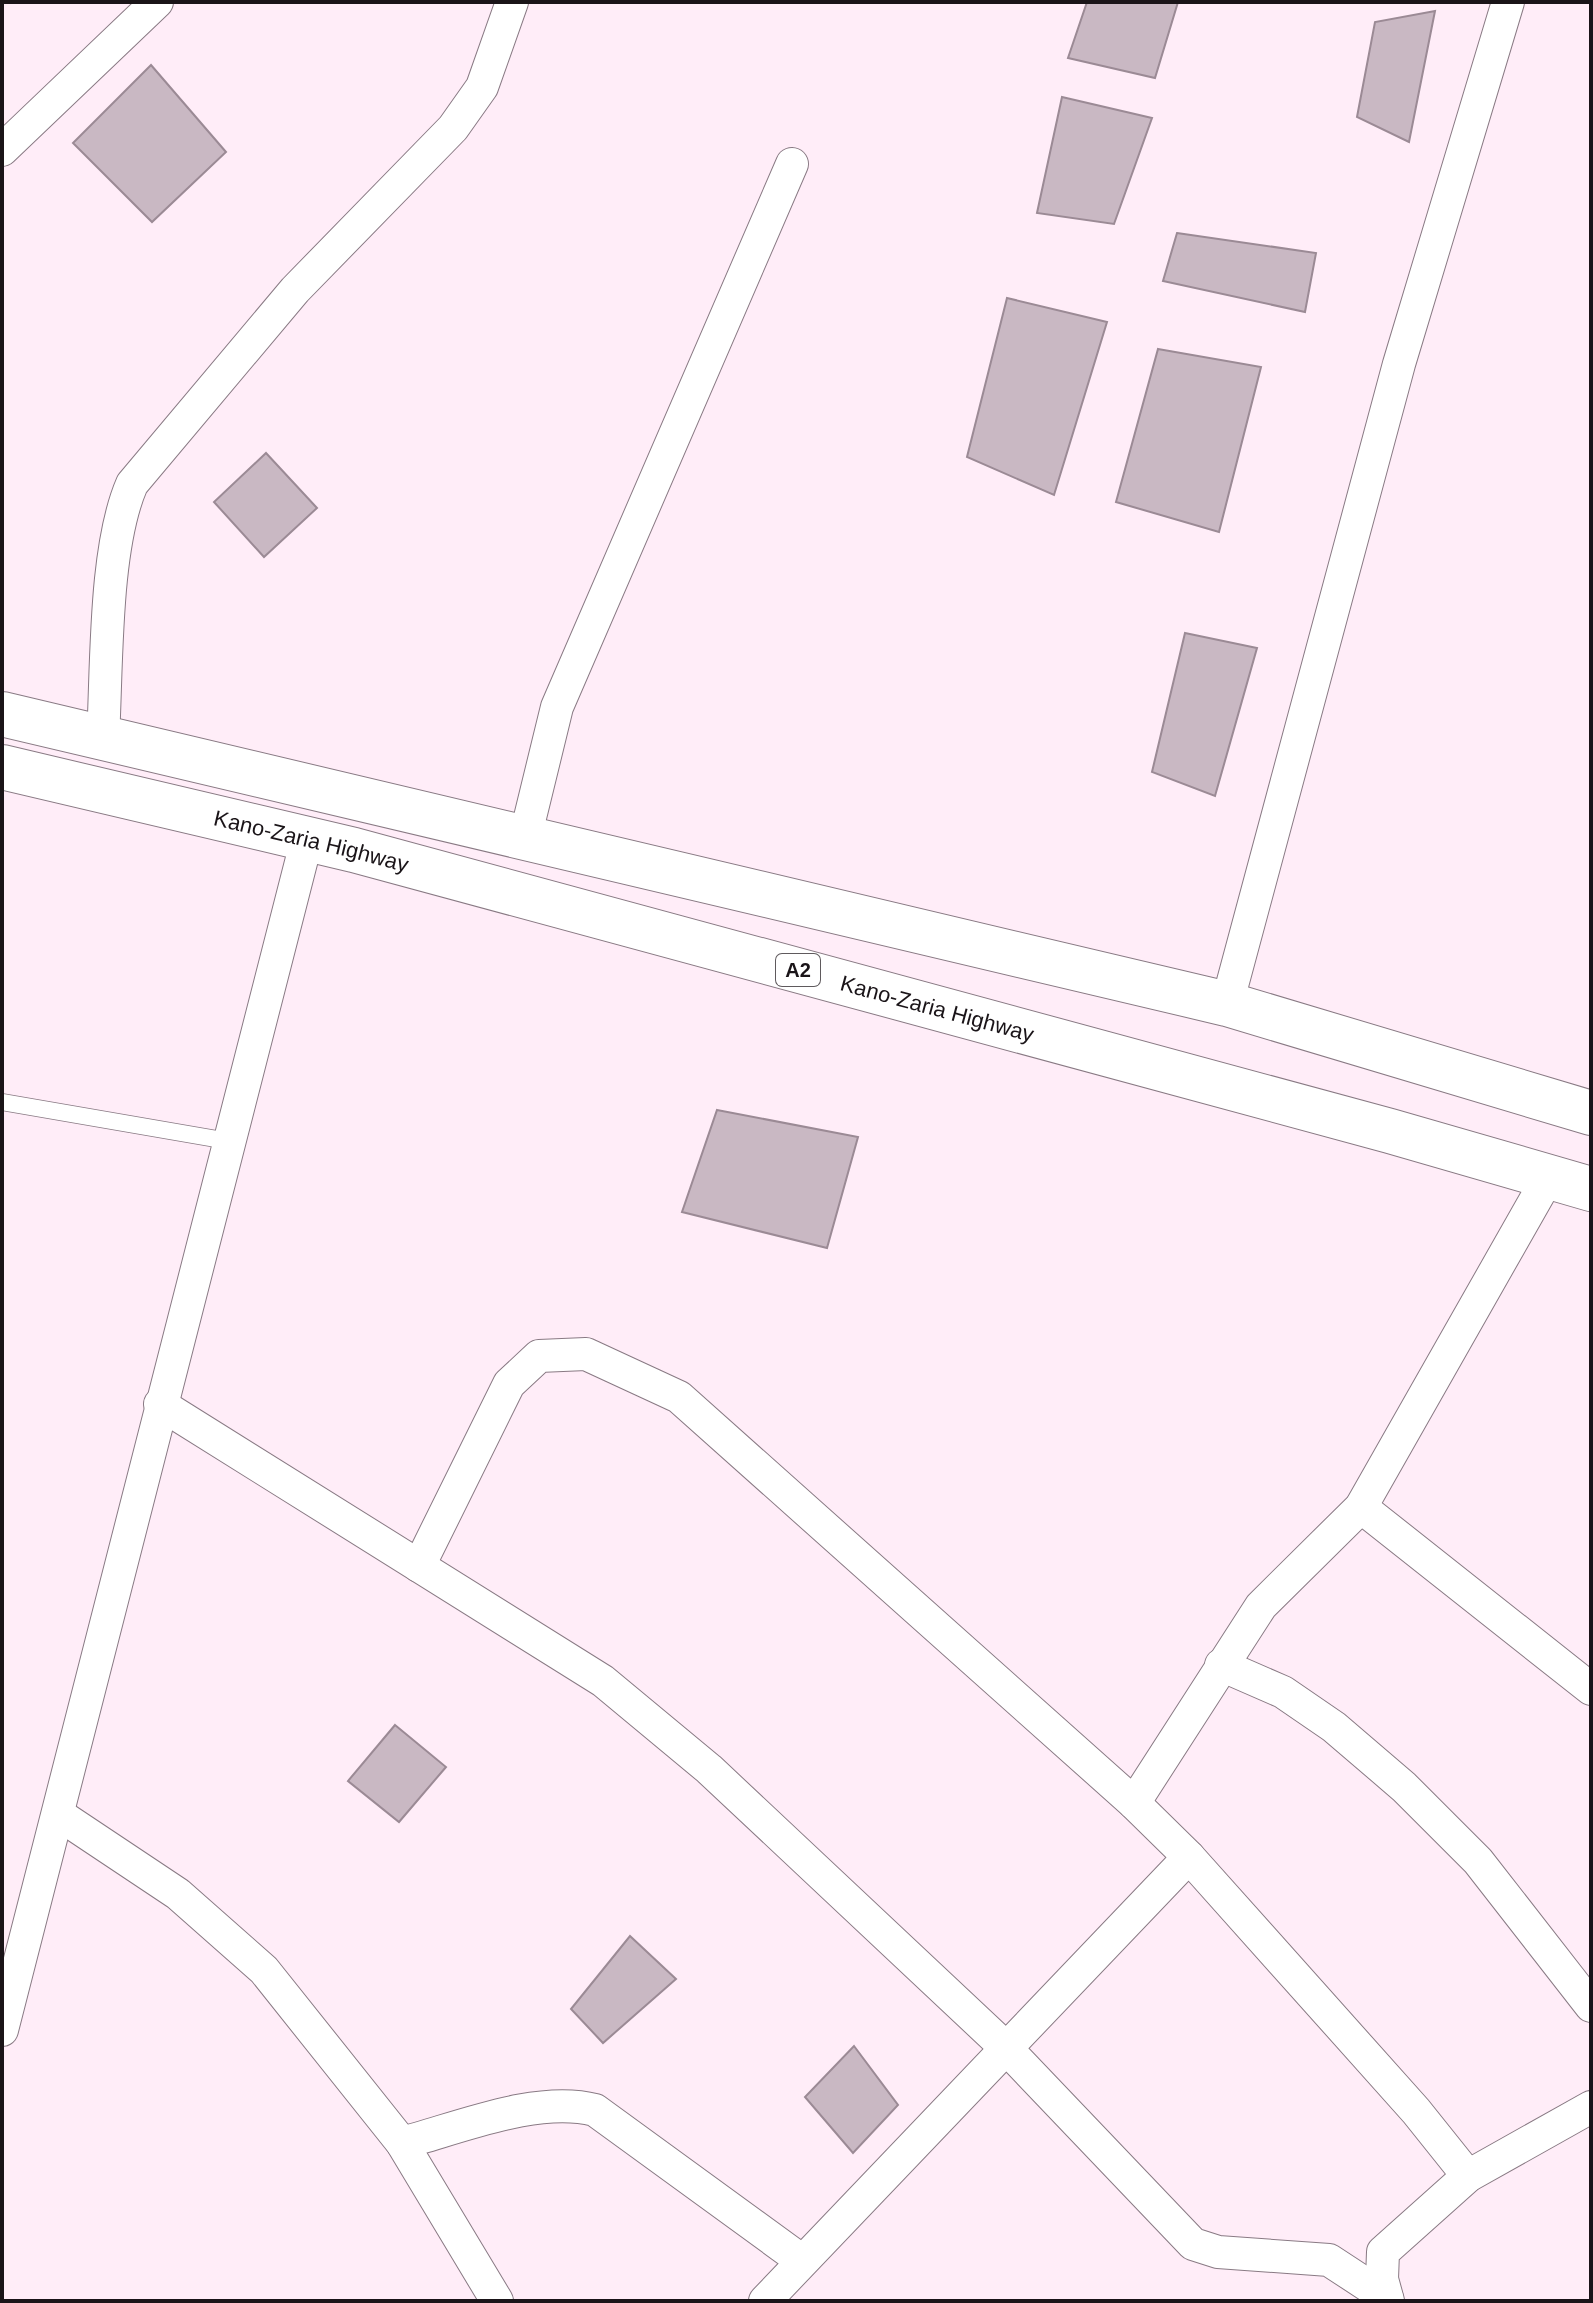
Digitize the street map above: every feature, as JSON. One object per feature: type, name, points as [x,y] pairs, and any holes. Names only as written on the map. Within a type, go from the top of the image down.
[{"type":"highway","points":[[2,714],[1227,1004],[1591,1113]]},
{"type":"highway","name":"Kano-Zaria Highway","points":[[2,767],[307,839],[1591,1189]]},
{"type":"street","points":[[2,150],[157,2]]},
{"type":"street","points":[[1227,1004],[1399,364],[1508,2]]},
{"type":"street","points":[[103,738],[109,622],[120,510],[132,484],[295,290],[453,128],[482,87],[510,3]]},
{"type":"street","points":[[525,838],[557,707],[792,164]]},
{"type":"street","points":[[2,2030],[307,839]]},
{"type":"street","points":[[1134,1803],[1261,1606],[1361,1507],[1549,1176]]},
{"type":"street","points":[[419,1566],[509,1384],[539,1356],[586,1354],[679,1397],[1134,1803],[1189,1857],[1416,2111],[1468,2176]]},
{"type":"street","points":[[160,1404],[603,1681],[709,1769],[1005,2047],[1193,2244],[1218,2252],[1329,2260],[1387,2300]]},
{"type":"street","points":[[1361,1507],[1591,1689]]},
{"type":"street","points":[[1221,1665],[1283,1692],[1334,1727],[1404,1787],[1478,1861],[1591,2006]]},
{"type":"street","points":[[58,1814],[178,1894],[264,1970],[402,2143],[497,2301]]},
{"type":"street","points":[[765,2301],[1189,1857]]},
{"type":"street","points":[[402,2143],[528,2110],[568,2103],[595,2110],[801,2260]]},
{"type":"street","points":[[1387,2300],[1382,2279],[1383,2252],[1468,2176],[1591,2107]]},
{"type":"lane","points":[[2,1102],[228,1141]]},
{"type":"building","points":[[1087,2],[1178,2],[1155,78],[1068,58]]},
{"type":"building","points":[[1435,11],[1409,142],[1357,117],[1375,22]]},
{"type":"building","points":[[151,65],[226,152],[152,222],[73,143]]},
{"type":"building","points":[[1062,97],[1152,118],[1114,224],[1037,213]]},
{"type":"building","points":[[1177,233],[1316,253],[1305,312],[1163,281]]},
{"type":"building","points":[[1007,298],[1107,322],[1054,495],[967,457]]},
{"type":"building","points":[[1158,349],[1261,367],[1219,532],[1116,502]]},
{"type":"building","points":[[266,453],[317,508],[264,557],[214,502]]},
{"type":"building","points":[[1185,633],[1257,648],[1215,796],[1152,772]]},
{"type":"building","points":[[717,1110],[858,1137],[827,1248],[682,1212]]},
{"type":"building","points":[[395,1725],[446,1767],[399,1822],[348,1781]]},
{"type":"building","points":[[630,1936],[676,1979],[603,2043],[571,2009]]},
{"type":"building","points":[[854,2046],[898,2105],[853,2153],[805,2097]]}]
